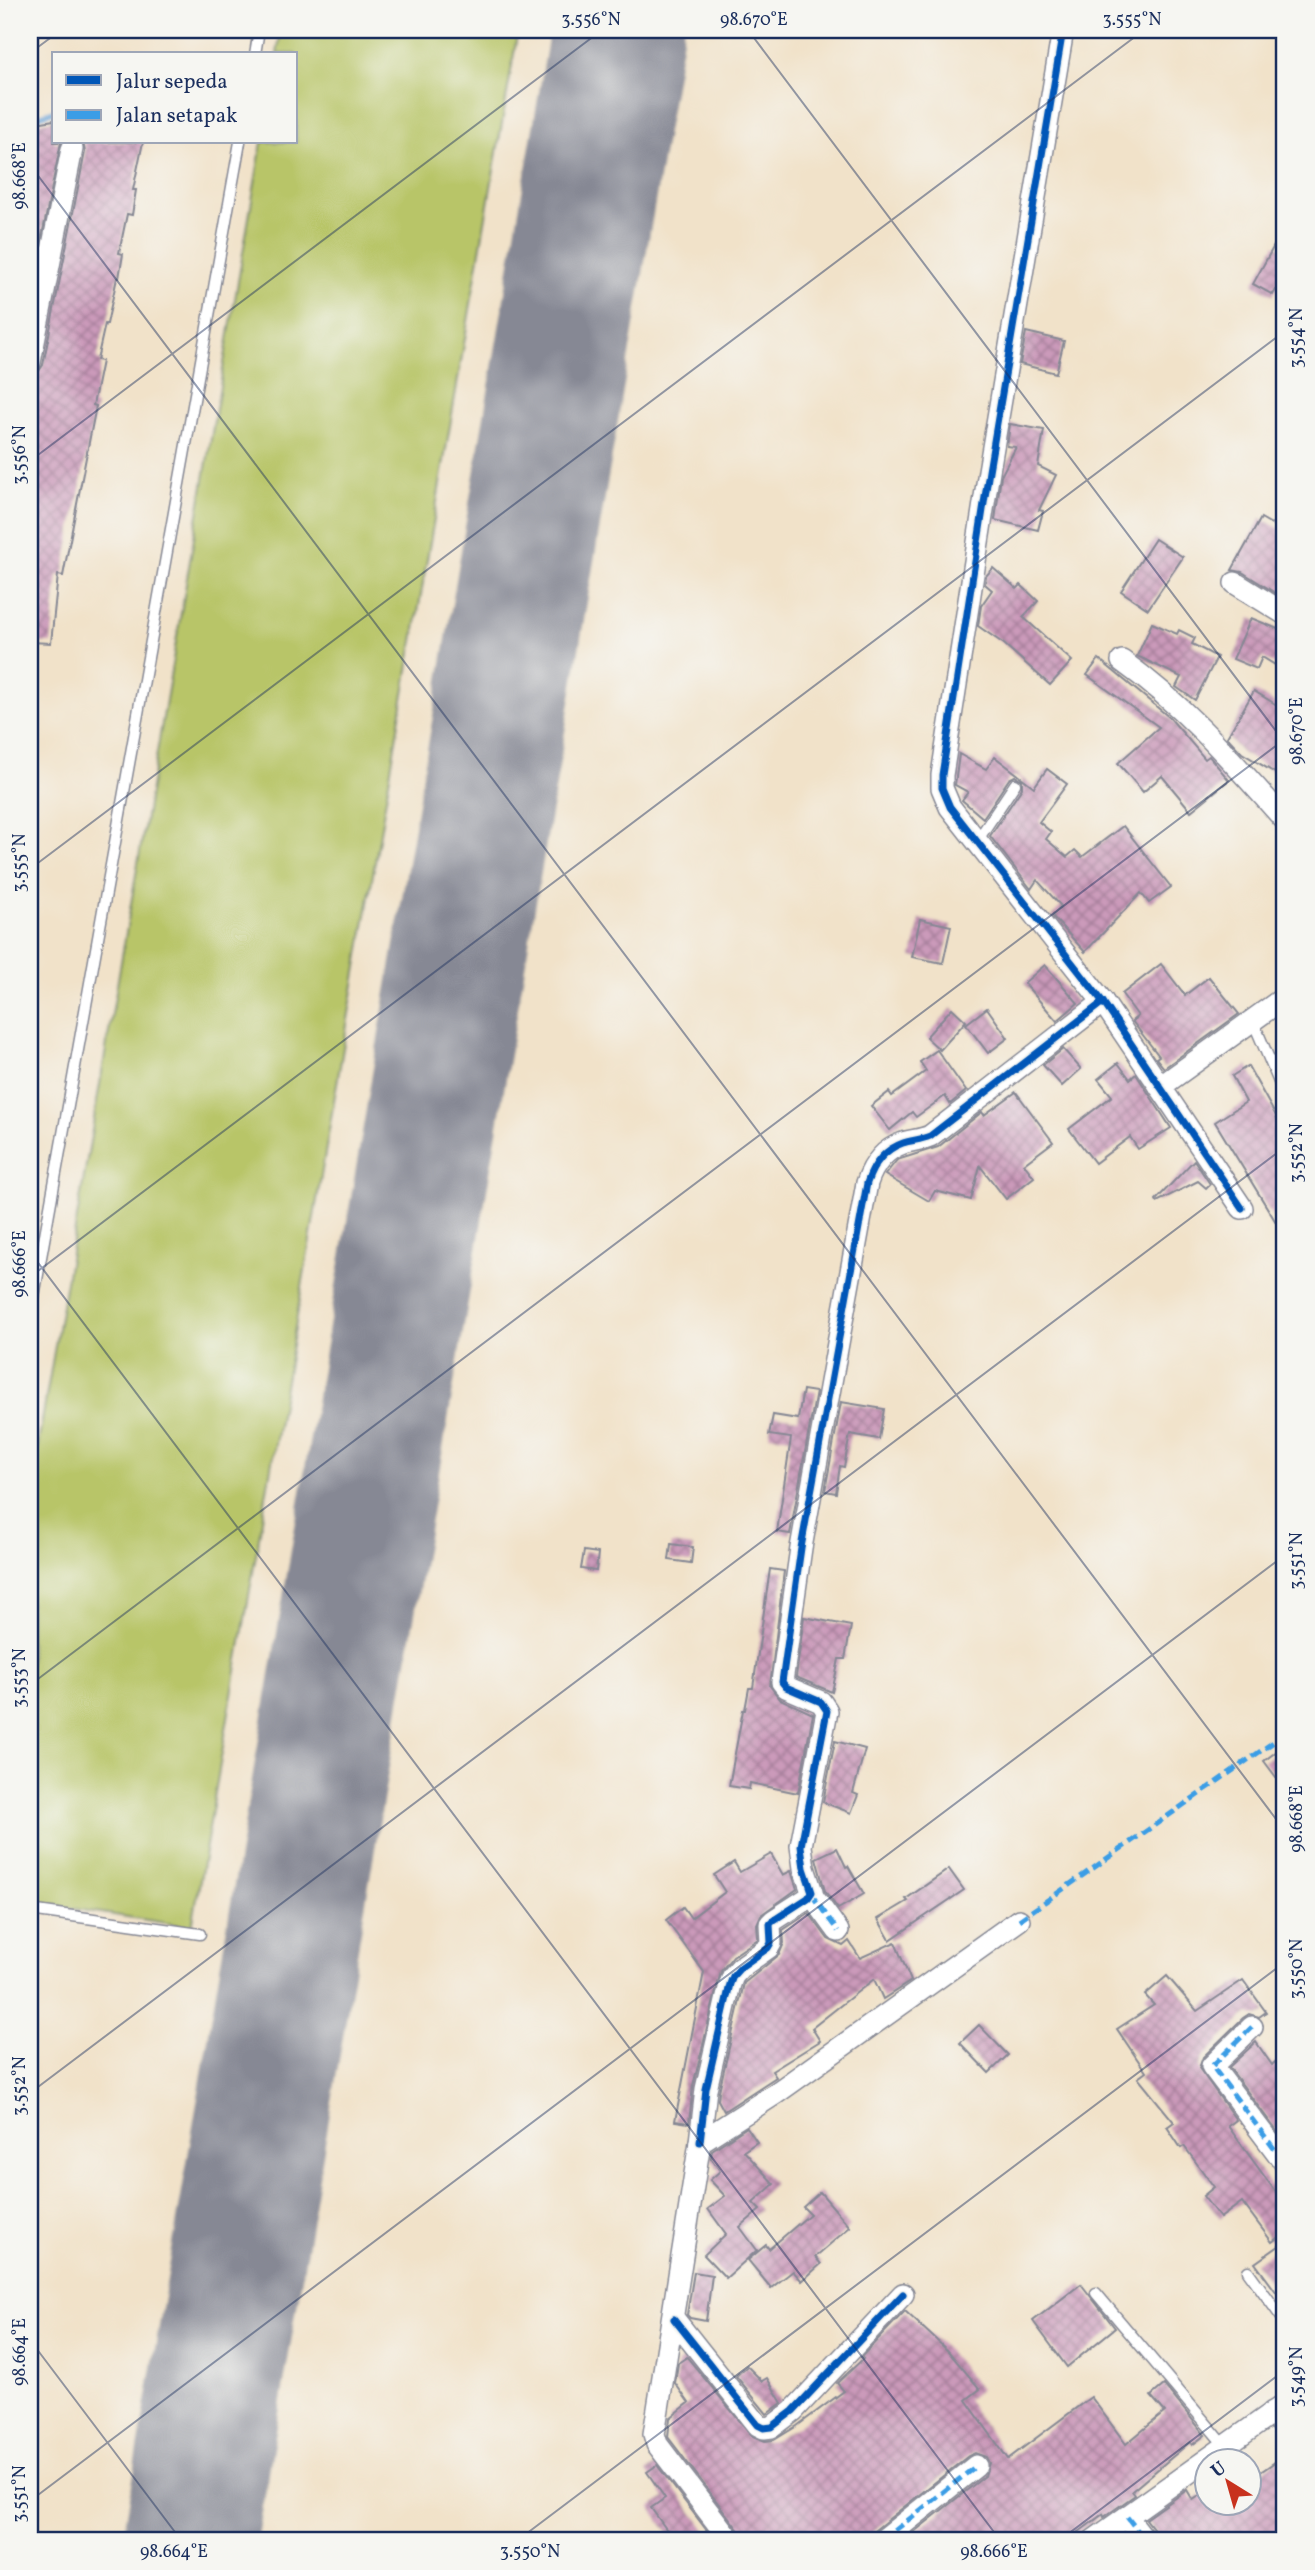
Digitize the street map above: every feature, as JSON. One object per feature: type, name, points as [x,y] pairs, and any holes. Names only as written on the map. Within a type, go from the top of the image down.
[{"type":"street","points":[[1063,30],[989,471],[942,788],[950,807],[1103,1002],[1242,1208]]},
{"type":"street","points":[[30,362],[72,149]]},
{"type":"street","points":[[1235,583],[1285,614]]},
{"type":"street","points":[[1122,661],[1161,690],[1189,716],[1285,820]]},
{"type":"street","points":[[1160,1087],[1285,997]]},
{"type":"street","points":[[838,1931],[811,1894],[801,1846],[827,1711],[821,1702],[786,1687],[782,1682],[801,1548],[867,1184],[873,1166],[884,1154],[902,1143],[930,1136],[1103,1002]]},
{"type":"street","points":[[730,2540],[665,2454],[654,2434],[701,2143],[706,2089],[733,1976],[768,1948],[774,1920],[811,1894]]},
{"type":"street","points":[[701,2143],[775,2094],[1019,1920]]},
{"type":"street","points":[[1252,2027],[1212,2066],[1285,2163]]},
{"type":"street","points":[[674,2319],[758,2425],[764,2428],[772,2427],[793,2411],[903,2294]]},
{"type":"street","points":[[1094,2540],[1279,2408],[1285,2430]]},
{"type":"street","points":[[883,2540],[976,2466]]},
{"type":"street","points":[[1128,2516],[1144,2540]]},
{"type":"lane","points":[[255,52],[259,30]]},
{"type":"lane","points":[[30,1319],[240,144]]},
{"type":"lane","points":[[977,841],[1016,784]]},
{"type":"lane","points":[[1252,1019],[1285,1096]]},
{"type":"lane","points":[[30,1909],[200,1934]]},
{"type":"lane","points":[[1248,2271],[1285,2322]]},
{"type":"lane","points":[[1096,2293],[1226,2446]]},
{"type":"green space","points":[[281,30],[518,30],[192,1927],[30,1902],[30,1491],[262,144],[298,144],[298,52],[277,52]]},
{"type":"building","points":[[52,120],[52,144],[61,144],[30,295],[30,124]]},
{"type":"building","points":[[83,144],[143,144],[133,190],[136,190],[132,215],[127,214],[119,253],[123,254],[119,278],[97,360],[102,361],[93,405],[96,406],[63,576],[58,575],[51,643],[30,642],[30,375],[39,371],[43,365],[85,152]]},
{"type":"building","points":[[1275,244],[1285,250],[1285,274],[1273,295],[1253,284]]},
{"type":"building","points":[[1026,332],[1064,341],[1056,373],[1020,364]]},
{"type":"building","points":[[1010,424],[1044,430],[1038,466],[1056,475],[1039,510],[1043,511],[1038,530],[995,520],[1001,476],[1016,447],[1007,446]]},
{"type":"building","points":[[1261,518],[1285,532],[1285,599],[1242,572],[1232,570]]},
{"type":"building","points":[[1155,539],[1183,557],[1148,609],[1121,591]]},
{"type":"building","points":[[993,568],[1017,589],[1021,585],[1038,601],[1023,617],[1072,661],[1050,685],[1004,644],[978,626],[981,606],[992,590],[985,584],[986,576]]},
{"type":"building","points":[[1251,618],[1285,632],[1285,671],[1262,657],[1257,669],[1233,659]]},
{"type":"building","points":[[1152,623],[1177,634],[1179,630],[1195,638],[1192,644],[1217,657],[1195,700],[1176,687],[1181,677],[1137,656]]},
{"type":"building","points":[[1099,659],[1170,718],[1205,759],[1209,756],[1229,780],[1191,811],[1162,776],[1143,792],[1118,763],[1159,727],[1087,675]]},
{"type":"building","points":[[1254,691],[1285,710],[1285,779],[1242,753],[1227,737]]},
{"type":"building","points":[[959,754],[986,769],[995,757],[1034,787],[1047,769],[1067,784],[1039,822],[1051,832],[1046,839],[1067,857],[1075,850],[1082,857],[1123,826],[1171,887],[1149,903],[1141,893],[1085,952],[1052,916],[1061,906],[1037,880],[1031,889],[990,836],[1022,788],[1022,780],[1015,776],[1009,779],[983,818],[962,800],[968,792],[955,785]]},
{"type":"building","points":[[920,919],[951,926],[943,963],[912,957]]},
{"type":"building","points":[[1161,964],[1185,995],[1209,977],[1239,1014],[1164,1068],[1156,1058],[1159,1056],[1132,1021],[1138,1016],[1122,994]]},
{"type":"building","points":[[1045,965],[1078,1003],[1057,1021],[1024,983]]},
{"type":"building","points":[[952,1008],[966,1021],[940,1050],[926,1037]]},
{"type":"building","points":[[987,1008],[1008,1038],[988,1053],[966,1024]]},
{"type":"building","points":[[1063,1049],[1081,1069],[1062,1086],[1043,1065]]},
{"type":"building","points":[[937,1050],[966,1091],[950,1104],[945,1096],[916,1117],[912,1112],[890,1130],[871,1106],[889,1092],[892,1096],[926,1071],[920,1062]]},
{"type":"building","points":[[1118,1063],[1130,1079],[1136,1074],[1171,1128],[1138,1149],[1130,1137],[1095,1163],[1069,1129],[1112,1096],[1098,1079]]},
{"type":"building","points":[[1248,1066],[1285,1132],[1285,1237],[1215,1122],[1246,1102],[1232,1076]]},
{"type":"building","points":[[1016,1092],[1053,1142],[1024,1164],[1034,1177],[1006,1199],[980,1166],[971,1200],[935,1191],[929,1201],[885,1175],[897,1160],[938,1147],[982,1112],[984,1115]]},
{"type":"building","points":[[1194,1160],[1210,1184],[1206,1188],[1198,1181],[1157,1202],[1156,1200]]},
{"type":"building","points":[[803,1390],[816,1392],[790,1534],[777,1532],[791,1438],[769,1435],[773,1415],[798,1419]]},
{"type":"building","points":[[841,1402],[884,1409],[879,1439],[850,1434],[844,1467],[840,1466],[836,1493],[825,1491]]},
{"type":"building","points":[[671,1544],[693,1547],[691,1563],[669,1560]]},
{"type":"building","points":[[584,1551],[598,1553],[596,1571],[581,1569]]},
{"type":"building","points":[[770,1569],[784,1571],[770,1686],[780,1699],[813,1714],[798,1793],[750,1783],[749,1789],[729,1786],[743,1710],[749,1688],[753,1688]]},
{"type":"building","points":[[804,1617],[851,1626],[845,1659],[839,1659],[832,1692],[796,1677]]},
{"type":"building","points":[[835,1741],[865,1749],[853,1793],[858,1795],[851,1813],[823,1802]]},
{"type":"building","points":[[1285,1745],[1285,1789],[1264,1761]]},
{"type":"building","points":[[837,1848],[864,1894],[838,1909],[825,1891],[816,1858]]},
{"type":"building","points":[[771,1854],[783,1875],[791,1871],[797,1889],[761,1915],[757,1924],[758,1939],[733,1956],[721,1971],[693,2086],[689,2123],[675,2121],[704,1972],[666,1920],[683,1907],[691,1918],[725,1892],[714,1875],[734,1862],[740,1872]]},
{"type":"building","points":[[949,1869],[964,1890],[890,1940],[878,1919],[908,1901],[906,1899]]},
{"type":"building","points":[[809,1913],[828,1939],[843,1946],[849,1941],[860,1958],[895,1942],[911,1981],[883,1999],[874,1979],[812,2028],[820,2041],[772,2071],[776,2077],[724,2111],[718,2100],[719,2091],[744,1983],[779,1955],[784,1943],[783,1930]]},
{"type":"building","points":[[1167,1976],[1197,2011],[1243,1980],[1266,2012],[1259,2017],[1249,2014],[1243,2018],[1203,2057],[1199,2068],[1236,2120],[1228,2126],[1285,2205],[1285,2232],[1272,2242],[1242,2202],[1220,2218],[1203,2196],[1214,2187],[1167,2127],[1174,2122],[1138,2078],[1146,2072],[1117,2029],[1154,2005],[1145,1995]]},
{"type":"building","points":[[979,2025],[1008,2055],[989,2073],[960,2043]]},
{"type":"building","points":[[1256,2042],[1272,2065],[1275,2062],[1285,2076],[1285,2142],[1229,2067]]},
{"type":"building","points":[[747,2127],[757,2142],[744,2151],[774,2184],[753,2203],[760,2210],[740,2227],[757,2250],[726,2278],[704,2255],[726,2234],[708,2209],[725,2196],[710,2180],[720,2171],[711,2158],[712,2150]]},
{"type":"building","points":[[820,2192],[850,2227],[815,2257],[821,2264],[802,2281],[793,2271],[771,2288],[748,2260],[766,2245],[769,2249],[810,2214],[803,2207]]},
{"type":"building","points":[[1279,2246],[1285,2255],[1285,2304],[1255,2263]]},
{"type":"building","points":[[694,2272],[712,2275],[706,2321],[687,2315]]},
{"type":"building","points":[[1081,2284],[1115,2328],[1067,2367],[1033,2321]]},
{"type":"building","points":[[905,2311],[948,2351],[980,2389],[966,2400],[1008,2459],[1091,2397],[1126,2444],[1165,2412],[1151,2396],[1164,2385],[1205,2435],[1192,2445],[1190,2442],[1132,2491],[1135,2495],[1068,2540],[904,2540],[985,2476],[989,2463],[986,2457],[975,2453],[865,2540],[743,2540],[740,2532],[668,2437],[670,2418],[689,2403],[675,2383],[678,2363],[687,2357],[752,2436],[765,2441],[774,2440],[844,2391],[837,2383],[863,2359],[861,2357]]},
{"type":"building","points":[[747,2366],[762,2381],[767,2378],[782,2403],[767,2414],[736,2376]]},
{"type":"building","points":[[1285,2455],[1285,2540],[1158,2540],[1156,2532],[1146,2519],[1187,2490],[1192,2498],[1192,2518],[1262,2518],[1262,2471]]},
{"type":"building","points":[[657,2465],[714,2540],[674,2540],[651,2508],[665,2498],[647,2472]]},
{"type":"waterway","points":[[30,119],[52,112]]},
{"type":"runway","points":[[190,2540],[617,30]]},
{"type":"marked path","points":[[1019,1920],[1285,1734]]},
{"type":"marked path","points":[[811,1894],[838,1931]]},
{"type":"marked path","points":[[1252,2027],[1212,2066],[1285,2163]]},
{"type":"marked path","points":[[1273,2412],[1285,2430]]},
{"type":"marked path","points":[[883,2540],[976,2466]]},
{"type":"marked path","points":[[1127,2517],[1145,2540]]},
{"type":"cycle path","points":[[1063,30],[989,471],[942,788],[950,807],[1103,1002],[1242,1208]]},
{"type":"cycle path","points":[[700,2142],[706,2089],[733,1976],[768,1948],[771,1943],[770,1924],[808,1898],[812,1892],[804,1868],[801,1846],[827,1711],[821,1702],[786,1687],[782,1682],[801,1548],[867,1183],[872,1170],[884,1154],[903,1143],[930,1136],[1103,1002]]},
{"type":"cycle path","points":[[674,2319],[758,2425],[764,2428],[772,2427],[793,2411],[903,2294]]}]
